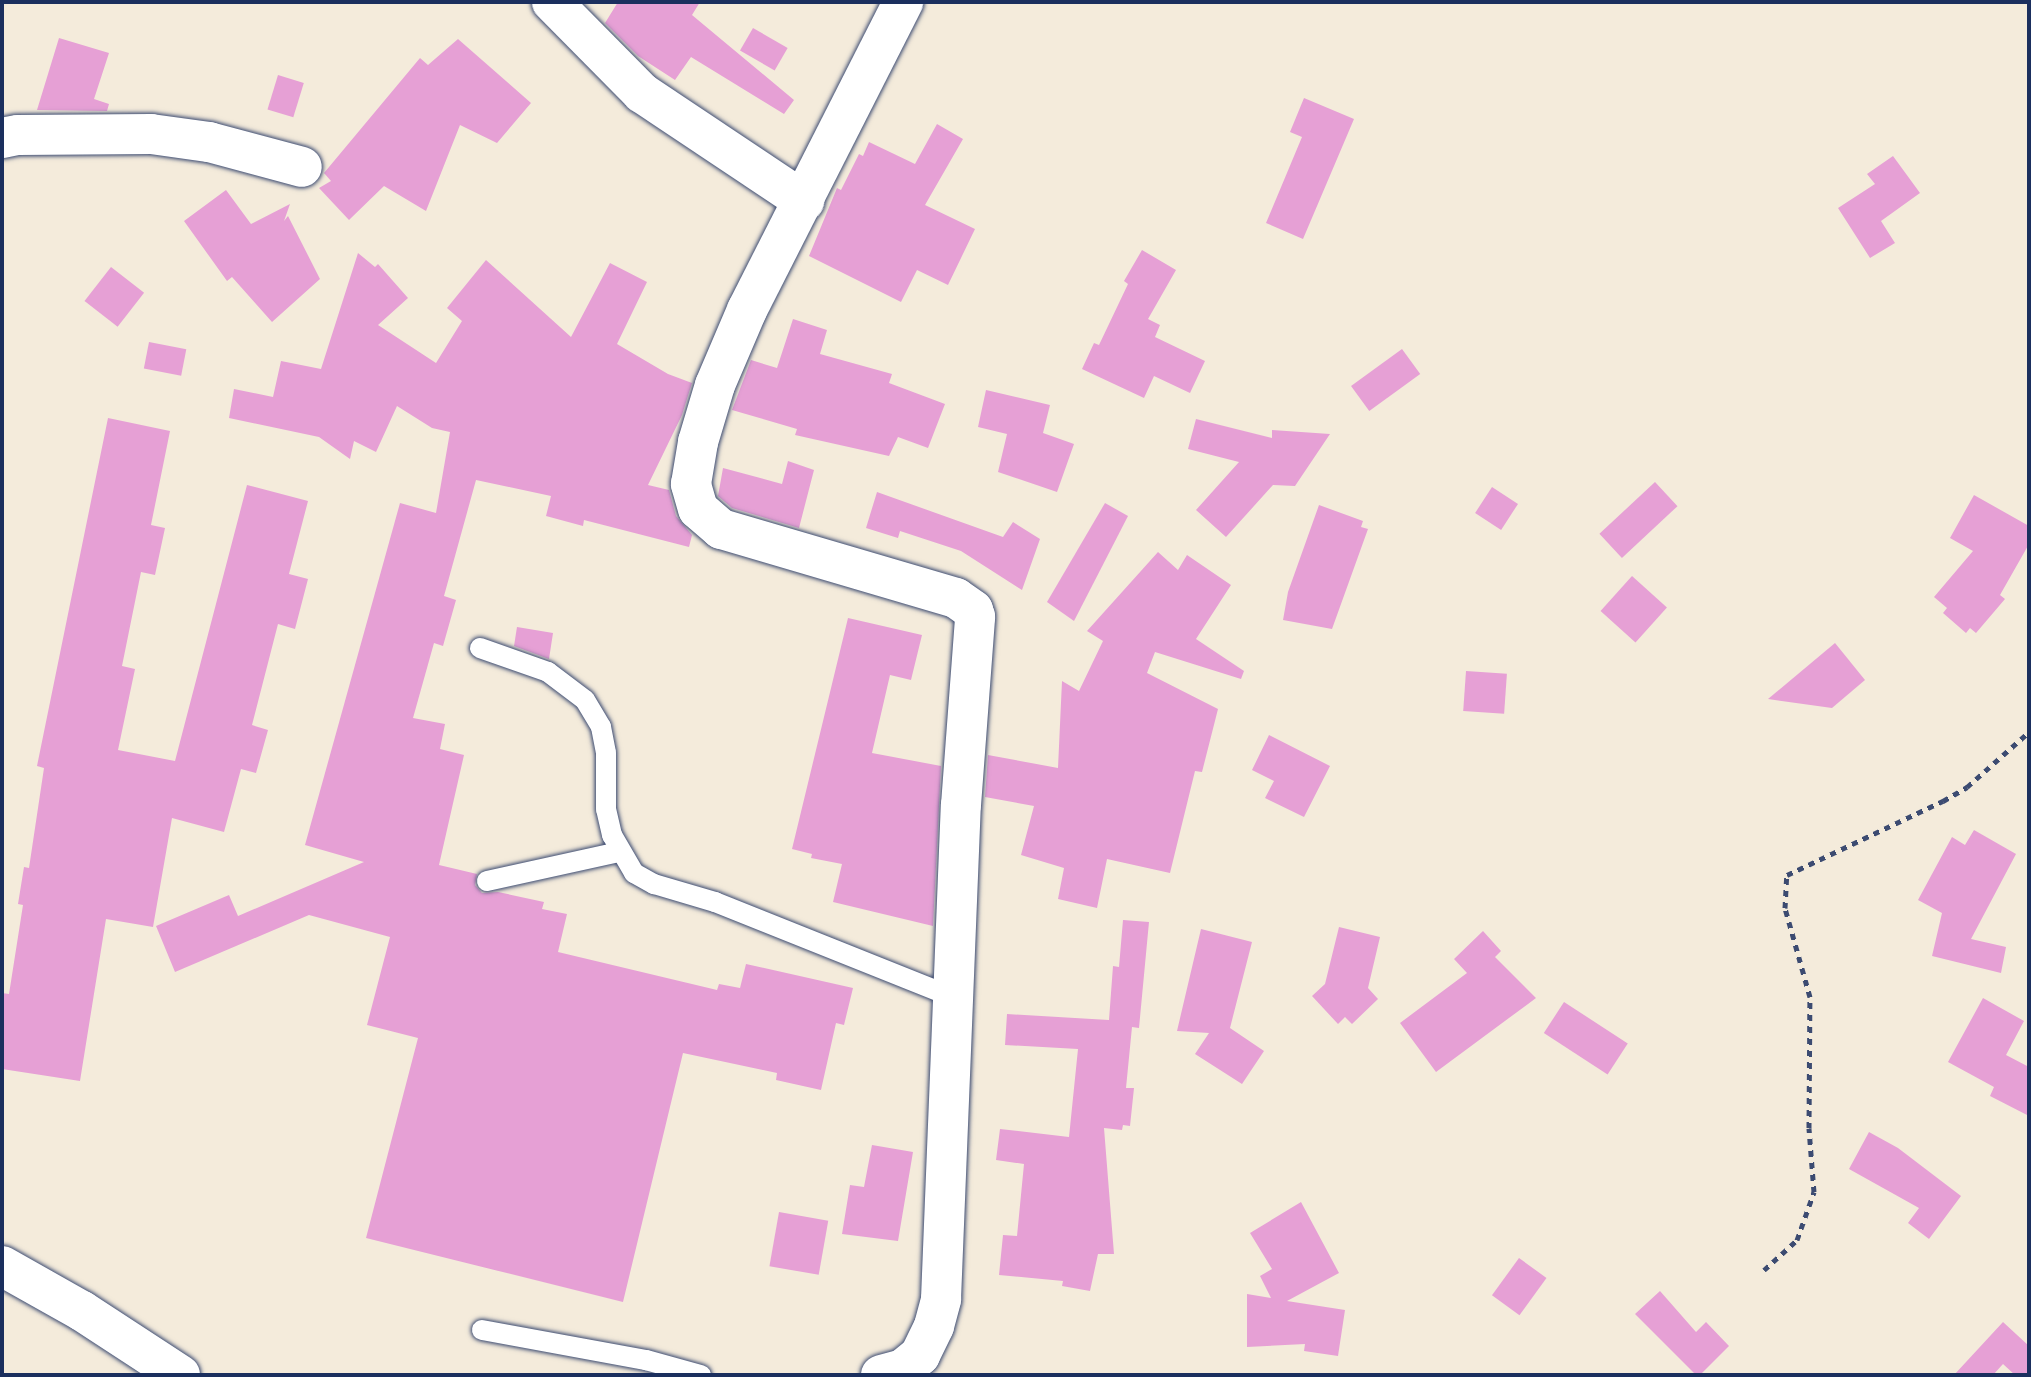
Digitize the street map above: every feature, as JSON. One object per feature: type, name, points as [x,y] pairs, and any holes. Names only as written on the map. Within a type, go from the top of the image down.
[{"type":"street","points":[[552,2],[642,93],[804,201]]},
{"type":"street","points":[[881,1375],[903,1369],[920,1355],[939,1307],[974,613],[956,598],[721,529],[698,509],[691,473],[715,385],[747,310],[903,2]]},
{"type":"street","points":[[2,138],[18,135],[151,134],[209,142],[302,167]]},
{"type":"street","points":[[2,1266],[82,1311],[180,1375]]},
{"type":"lane","points":[[480,648],[548,672],[585,700],[601,727],[608,774],[607,817],[626,865],[644,880],[715,902],[953,997]]},
{"type":"lane","points":[[487,881],[619,852]]},
{"type":"lane","points":[[482,1330],[646,1360],[701,1375]]},
{"type":"path","points":[[1764,1270],[1797,1240],[1814,1192],[1809,1128],[1810,997],[1785,908],[1787,875],[1967,787],[2029,732]]},
{"type":"building","points":[[618,2],[700,2],[692,15],[794,100],[784,114],[691,57],[675,80],[638,56],[605,23]]},
{"type":"building","points":[[753,28],[788,48],[775,71],[740,51]]},
{"type":"building","points":[[59,38],[109,53],[94,99],[109,104],[107,111],[37,110]]},
{"type":"building","points":[[458,39],[531,103],[497,143],[460,125],[426,211],[384,186],[349,220],[319,188],[331,181],[324,173],[420,58],[428,65]]},
{"type":"building","points":[[278,75],[304,83],[293,117],[267,109]]},
{"type":"building","points":[[1304,98],[1354,119],[1303,239],[1266,223],[1302,137],[1290,132]]},
{"type":"building","points":[[937,124],[963,139],[925,205],[975,229],[948,285],[917,270],[901,302],[809,256],[837,188],[841,190],[859,154],[863,156],[869,142],[915,164]]},
{"type":"building","points":[[1893,156],[1920,193],[1881,221],[1895,243],[1870,258],[1838,208],[1875,184],[1867,174]]},
{"type":"building","points":[[226,190],[251,224],[290,204],[284,221],[288,216],[320,279],[272,322],[232,277],[227,281],[184,221]]},
{"type":"building","points":[[1142,250],[1176,270],[1148,319],[1160,325],[1155,337],[1205,361],[1190,393],[1154,376],[1144,398],[1082,369],[1094,343],[1099,345],[1128,284],[1124,281]]},
{"type":"building","points":[[358,253],[375,267],[378,264],[408,298],[378,325],[436,363],[462,321],[447,308],[486,260],[571,337],[610,263],[647,282],[617,344],[668,374],[692,383],[682,415],[648,485],[669,490],[676,516],[692,535],[689,547],[584,520],[583,526],[546,516],[551,496],[476,480],[444,596],[456,600],[443,646],[434,643],[413,718],[445,724],[440,749],[464,755],[439,865],[477,874],[475,885],[482,893],[498,892],[544,902],[542,909],[567,914],[558,952],[717,990],[719,984],[740,988],[746,964],[853,988],[844,1025],[836,1023],[821,1090],[776,1080],[777,1073],[683,1053],[623,1302],[366,1238],[418,1038],[367,1025],[390,937],[309,915],[175,972],[156,926],[229,895],[238,916],[364,862],[305,845],[400,503],[436,513],[450,432],[432,428],[397,406],[376,452],[354,441],[350,459],[319,437],[229,418],[234,389],[273,397],[281,361],[321,369]]},
{"type":"building","points":[[111,267],[144,293],[118,327],[85,301]]},
{"type":"building","points":[[793,319],[827,330],[820,354],[892,374],[889,383],[945,404],[928,448],[898,437],[889,456],[795,435],[797,429],[732,410],[751,360],[777,368]]},
{"type":"building","points":[[149,342],[186,349],[181,376],[144,369]]},
{"type":"building","points":[[1402,349],[1420,374],[1369,411],[1351,386]]},
{"type":"building","points":[[986,390],[1050,405],[1043,433],[1074,444],[1057,492],[998,472],[1007,434],[978,427]]},
{"type":"building","points":[[108,418],[170,431],[151,525],[165,528],[155,575],[141,572],[122,666],[135,669],[118,750],[175,761],[247,485],[308,501],[289,574],[308,579],[295,629],[278,624],[252,725],[268,730],[256,773],[241,769],[224,832],[172,818],[153,927],[106,919],[80,1081],[2,1069],[2,993],[9,994],[23,905],[18,904],[24,867],[29,868],[44,768],[37,766]]},
{"type":"building","points":[[1196,419],[1272,438],[1272,430],[1330,434],[1295,486],[1273,485],[1226,537],[1196,510],[1239,462],[1188,449]]},
{"type":"building","points":[[788,461],[814,470],[799,528],[732,508],[718,496],[723,468],[782,484]]},
{"type":"building","points":[[1655,482],[1678,506],[1622,558],[1599,534]]},
{"type":"building","points":[[1492,487],[1518,504],[1501,530],[1475,513]]},
{"type":"building","points":[[877,492],[1003,537],[1013,522],[1040,539],[1022,590],[961,551],[900,531],[898,538],[866,528]]},
{"type":"building","points":[[1974,495],[2029,526],[2029,544],[2000,595],[2005,599],[1976,633],[1970,628],[1966,633],[1943,613],[1947,608],[1934,597],[1973,551],[1950,538]]},
{"type":"building","points":[[1105,503],[1128,516],[1074,621],[1047,602]]},
{"type":"building","points":[[1319,505],[1363,521],[1361,527],[1368,529],[1332,629],[1283,620],[1288,592]]},
{"type":"building","points":[[1158,552],[1178,570],[1187,555],[1231,585],[1196,639],[1244,671],[1241,679],[1155,652],[1147,673],[1218,709],[1202,772],[1195,771],[1170,873],[1107,859],[1097,908],[1058,899],[1064,868],[1021,855],[1034,806],[985,797],[988,755],[1058,768],[1062,681],[1079,691],[1103,641],[1087,631]]},
{"type":"building","points":[[1632,576],[1667,607],[1635,642],[1601,611]]},
{"type":"building","points":[[848,618],[922,635],[911,680],[890,675],[872,753],[941,766],[933,926],[833,902],[842,864],[811,858],[812,854],[792,849]]},
{"type":"building","points":[[517,627],[553,633],[549,659],[514,646]]},
{"type":"building","points":[[1835,643],[1865,680],[1832,708],[1768,699]]},
{"type":"building","points":[[1466,671],[1507,674],[1504,714],[1463,711]]},
{"type":"building","points":[[1269,735],[1330,766],[1304,817],[1265,798],[1274,781],[1252,770]]},
{"type":"building","points":[[1974,830],[2016,854],[1971,939],[2006,947],[2001,973],[1932,956],[1942,913],[1918,900],[1952,837],[1965,845]]},
{"type":"building","points":[[1123,920],[1149,922],[1139,1028],[1132,1027],[1126,1088],[1134,1088],[1130,1126],[1123,1125],[1122,1130],[1104,1128],[1114,1254],[1098,1254],[1090,1291],[1062,1286],[1063,1281],[999,1275],[1003,1235],[1017,1236],[1024,1164],[996,1160],[1000,1129],[1069,1137],[1078,1049],[1005,1045],[1007,1014],[1109,1020],[1113,966],[1119,967]]},
{"type":"building","points":[[1339,927],[1380,937],[1368,988],[1378,999],[1352,1024],[1345,1017],[1338,1024],[1312,996],[1325,984]]},
{"type":"building","points":[[1201,929],[1252,942],[1230,1028],[1264,1051],[1242,1084],[1195,1054],[1209,1033],[1177,1031]]},
{"type":"building","points":[[1483,931],[1501,951],[1495,957],[1536,998],[1436,1072],[1400,1023],[1467,973],[1454,959]]},
{"type":"building","points":[[1983,998],[2024,1021],[2006,1055],[2029,1067],[2029,1116],[1990,1096],[1994,1087],[1948,1062]]},
{"type":"building","points":[[1564,1002],[1628,1043],[1608,1074],[1544,1033]]},
{"type":"building","points":[[1869,1132],[1898,1148],[1961,1196],[1929,1239],[1908,1223],[1919,1208],[1849,1169]]},
{"type":"building","points":[[872,1145],[913,1152],[898,1241],[842,1234],[850,1185],[864,1187]]},
{"type":"building","points":[[1301,1202],[1339,1273],[1287,1301],[1345,1310],[1338,1356],[1304,1351],[1305,1344],[1247,1347],[1247,1294],[1271,1298],[1260,1276],[1272,1269],[1250,1233]]},
{"type":"building","points":[[779,1212],[828,1221],[819,1275],[769,1266]]},
{"type":"building","points":[[1519,1258],[1547,1278],[1519,1315],[1492,1295]]},
{"type":"building","points":[[1660,1291],[1696,1332],[1706,1322],[1729,1346],[1700,1375],[1696,1375],[1635,1314]]},
{"type":"building","points":[[2003,1322],[2029,1346],[2029,1375],[2015,1375],[2003,1364],[1993,1375],[1954,1375]]}]
